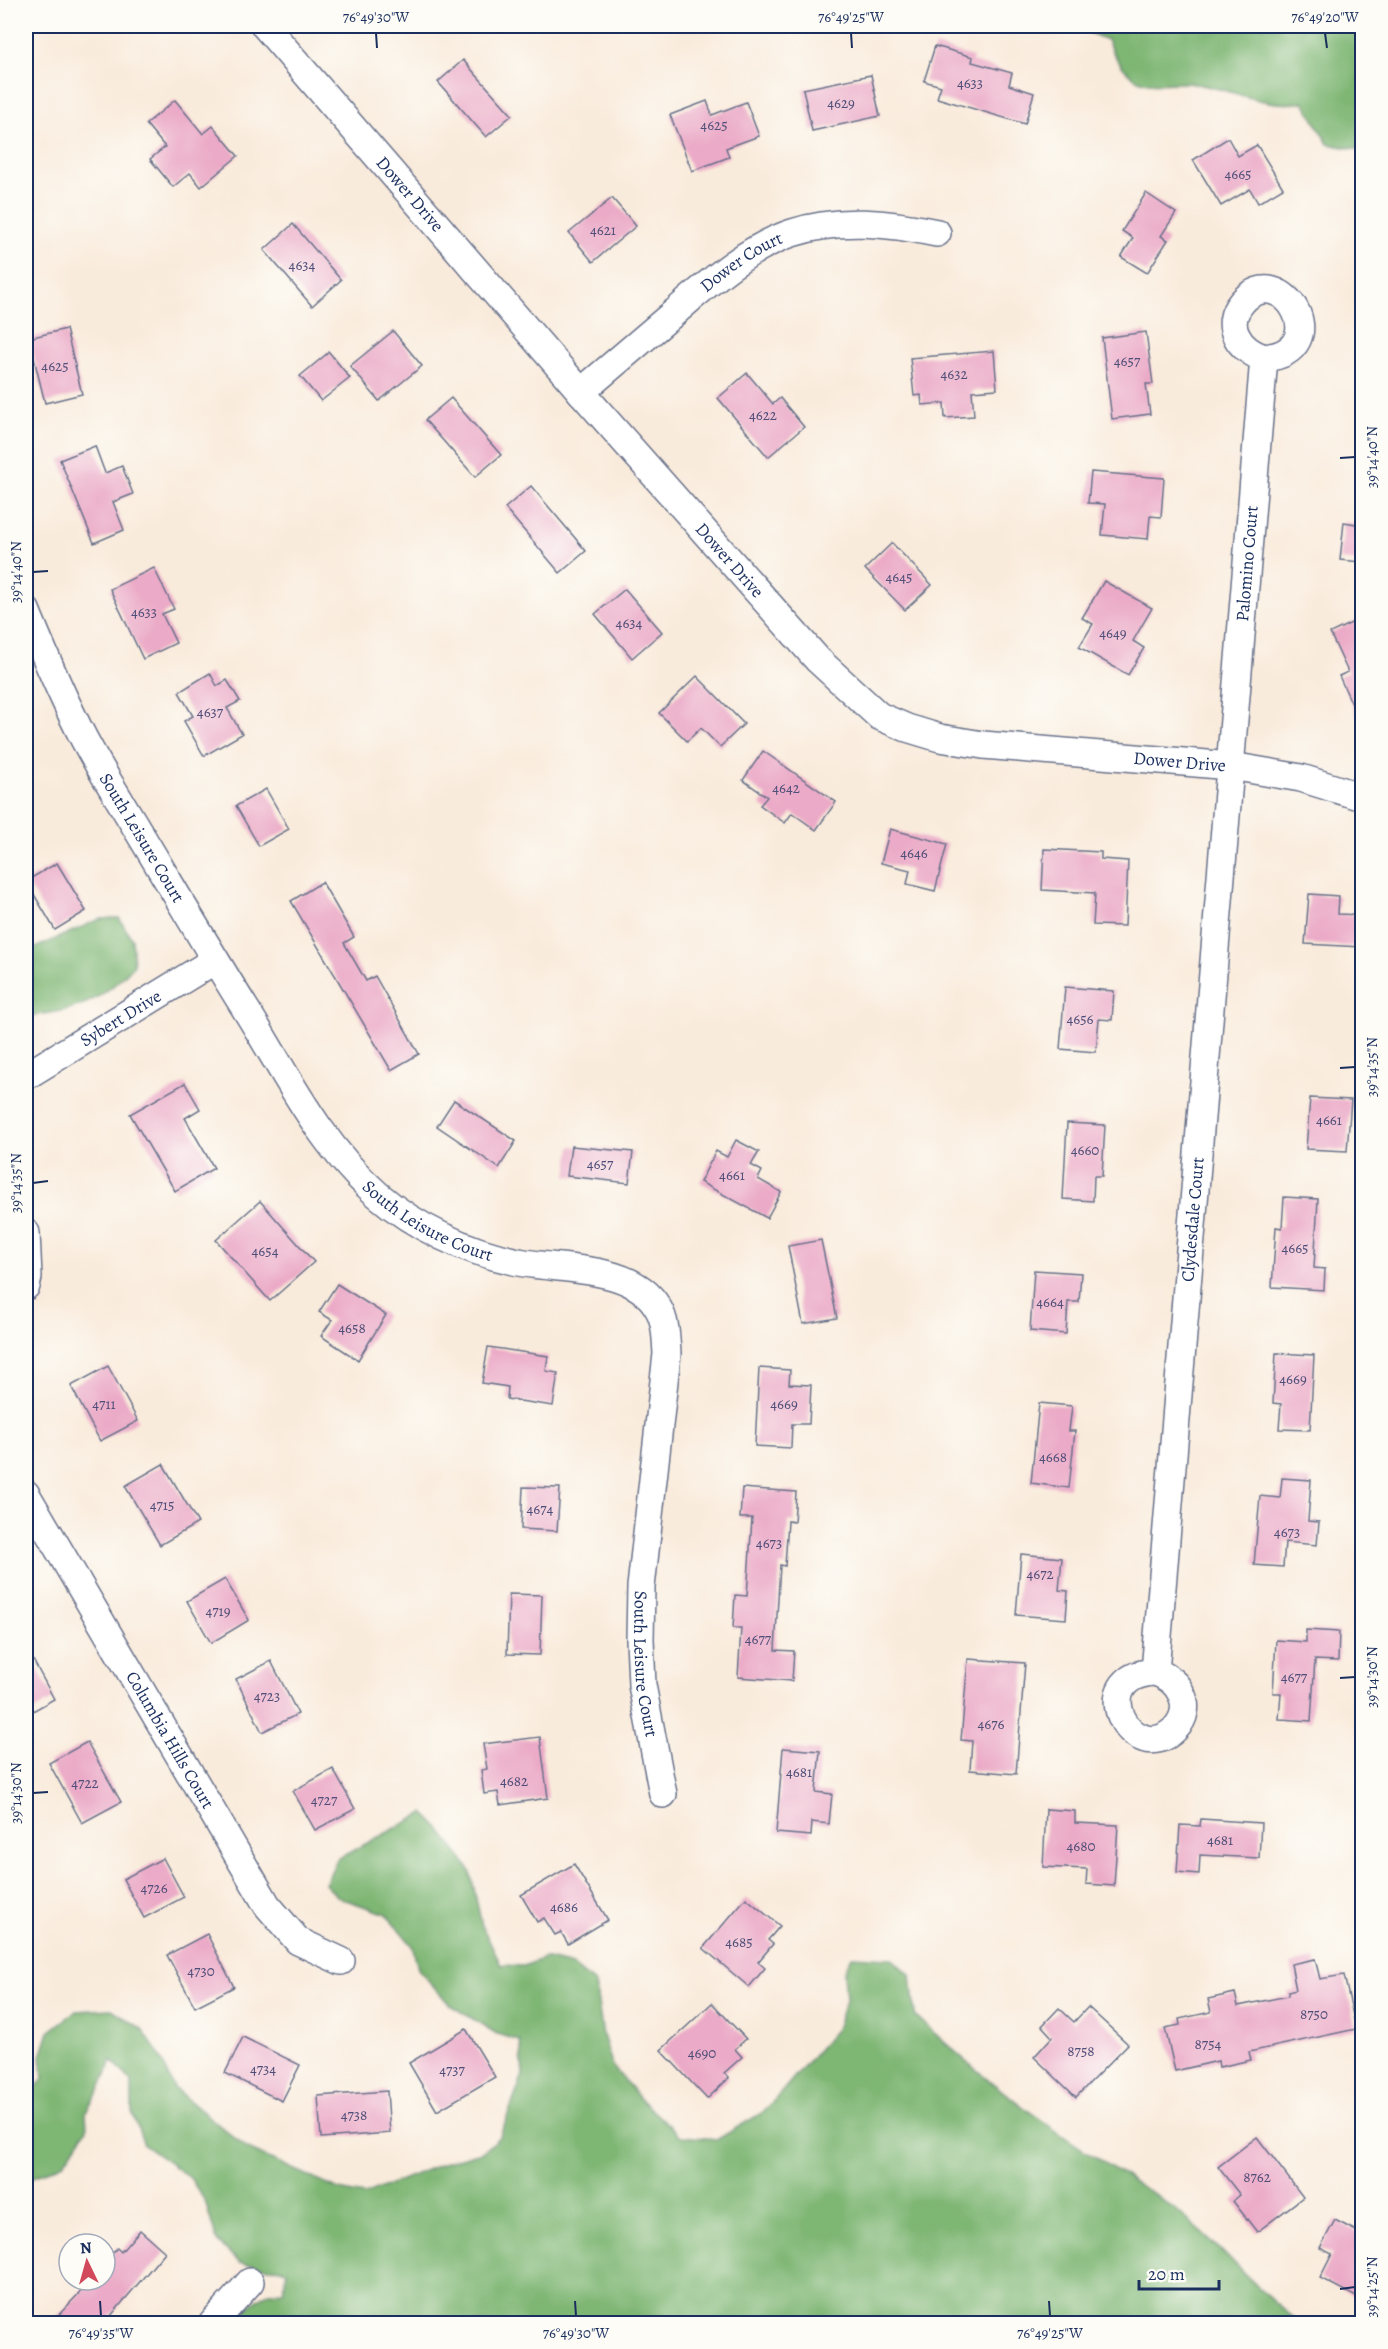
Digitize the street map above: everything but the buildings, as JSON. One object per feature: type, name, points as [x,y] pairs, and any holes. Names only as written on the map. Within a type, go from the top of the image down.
[{"type":"street","name":"Dower Drive","points":[[265,26],[581,392],[818,660],[879,716],[940,738],[983,745],[1231,766],[1301,778],[1362,797]]},
{"type":"street","name":"Dower Court","points":[[581,392],[718,276],[753,251],[792,233],[824,226],[868,223],[902,225],[937,233]]},
{"type":"street","name":"Palomino Court","points":[[1231,766],[1264,358]]},
{"type":"street","name":"South Leisure Court","points":[[26,610],[84,739],[215,960],[326,1138],[351,1170],[380,1197],[418,1223],[463,1245],[514,1262],[617,1277],[646,1293],[658,1308],[665,1331],[667,1354],[641,1587],[640,1639],[642,1685],[663,1794]]},
{"type":"street","name":"Clydesdale Court","points":[[1155,1672],[1231,766]]},
{"type":"street","name":"Sybert Drive","points":[[26,1076],[215,960]]},
{"type":"street","points":[[26,1233],[28,1277],[26,1286]]},
{"type":"street","name":"Columbia Hills Court","points":[[26,1494],[267,1905],[298,1941],[340,1961]]},
{"type":"street","points":[[212,2324],[250,2283]]},
{"type":"green space","points":[[1073,26],[1362,26],[1362,150],[1328,144],[1304,102],[1274,103],[1202,85],[1153,83],[1139,80],[1121,65],[1107,40]]},
{"type":"green space","points":[[119,918],[132,939],[134,965],[122,978],[111,988],[86,1003],[59,1012],[26,1016],[26,952],[100,919]]},
{"type":"green space","points":[[424,1813],[439,1828],[470,1870],[482,1926],[501,1965],[524,1966],[544,1958],[572,1965],[595,1984],[603,2035],[613,2067],[642,2101],[681,2136],[718,2139],[765,2111],[836,2029],[846,2000],[844,1972],[852,1956],[890,1958],[911,1975],[915,2015],[948,2046],[1036,2117],[1169,2205],[1301,2323],[225,2323],[269,2292],[283,2291],[288,2270],[240,2263],[217,2241],[205,2201],[190,2178],[144,2145],[132,2112],[132,2082],[112,2060],[100,2089],[86,2112],[87,2129],[64,2163],[29,2179],[26,2184],[26,2099],[43,2079],[41,2056],[49,2032],[76,2011],[112,2009],[141,2028],[159,2054],[174,2088],[248,2149],[339,2190],[364,2195],[446,2162],[482,2152],[500,2136],[523,2075],[520,2041],[497,2034],[450,2005],[418,1969],[412,1945],[386,1914],[338,1897],[325,1884],[337,1859]]}]
